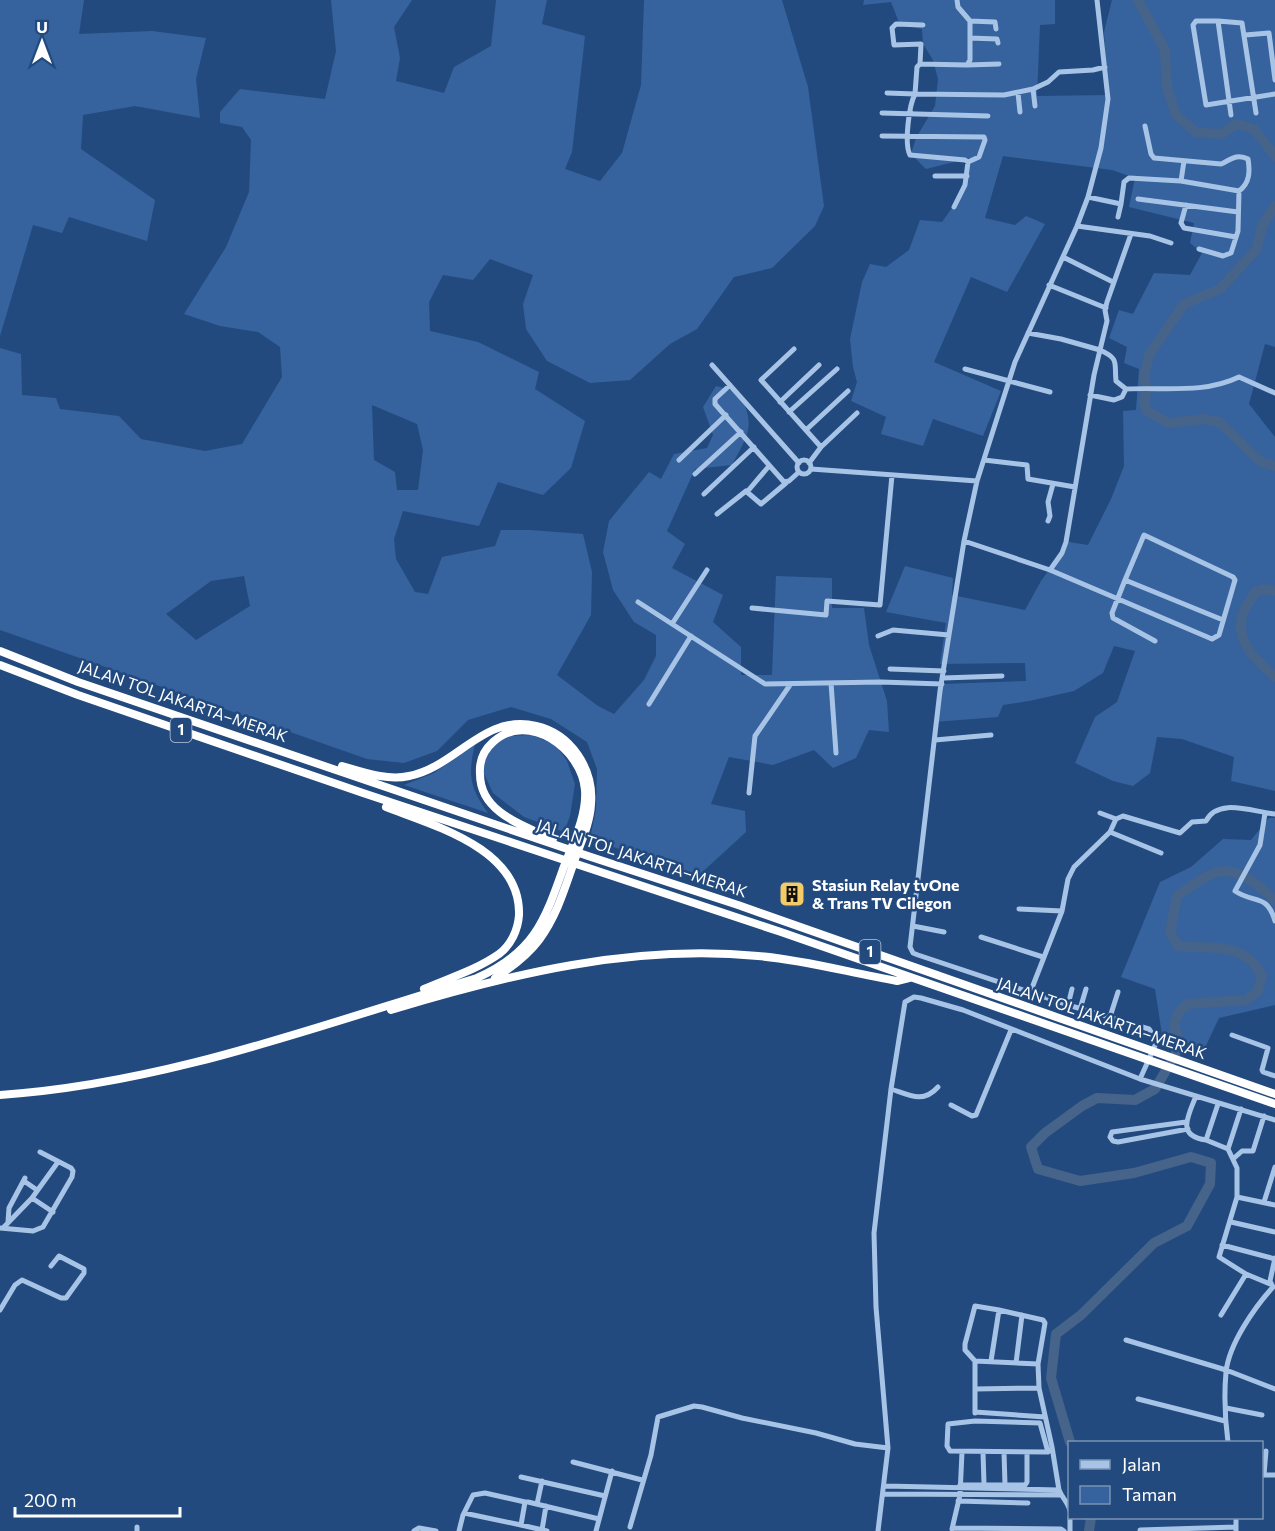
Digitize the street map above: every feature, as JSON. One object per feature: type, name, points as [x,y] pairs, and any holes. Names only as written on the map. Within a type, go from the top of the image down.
[{"type":"highway","name":"JALAN TOL JAKARTA–MERAK","points":[[0,651],[78,682],[749,909],[1197,1072],[1275,1104]]},
{"type":"highway","name":"JALAN TOL JAKARTA–MERAK","points":[[0,665],[78,695],[363,793],[781,932],[909,978],[1146,1054]]},
{"type":"highway","points":[[302,757],[312,756],[381,776],[409,776],[443,762],[470,742],[494,729],[519,724],[539,726],[559,735],[577,753],[587,771],[592,790],[591,805],[548,928],[532,950],[491,981]]},
{"type":"highway","points":[[582,827],[584,781],[573,760],[560,745],[540,734],[521,730],[506,732],[488,746],[482,755],[480,778],[484,795],[494,807],[511,819],[591,857]]},
{"type":"highway","points":[[363,793],[369,800],[444,829],[480,847],[500,866],[513,888],[518,904],[519,918],[515,934],[500,953],[479,966],[400,1001]]},
{"type":"highway","points":[[0,1095],[54,1091],[150,1073],[276,1040],[477,978],[498,969],[516,956],[538,930],[563,882]]},
{"type":"highway","points":[[0,1100],[82,1092],[151,1078],[243,1054],[491,981],[585,962],[636,956],[696,953],[756,955],[897,981],[909,978]]},
{"type":"highway","name":"JALAN TOL JAKARTA–MERAK","points":[[1197,1072],[1275,1094]]},
{"type":"street","points":[[957,0],[958,7],[970,21],[970,60],[967,65]]},
{"type":"street","points":[[1097,0],[1108,99],[1104,135],[1088,197],[1009,380],[977,481],[964,541],[949,635],[910,947],[913,952],[1030,993],[1146,1027],[1156,1038],[1156,1043],[1142,1079]]},
{"type":"street","points":[[970,21],[994,22],[996,29]]},
{"type":"street","points":[[1256,113],[1254,98],[1245,35],[1242,22],[1196,21],[1193,27],[1206,105],[1254,98],[1275,94]]},
{"type":"street","points":[[1218,21],[1231,115]]},
{"type":"street","points":[[882,136],[908,136],[984,137],[979,157],[968,162],[911,156],[907,150],[908,136],[910,114],[915,94],[917,68],[920,64],[921,44],[894,45],[892,28],[896,24],[923,25]]},
{"type":"street","points":[[1245,35],[1269,33],[1275,80]]},
{"type":"street","points":[[970,38],[997,39],[998,44]]},
{"type":"street","points":[[920,64],[999,64]]},
{"type":"street","points":[[887,93],[985,96],[1018,93],[1048,82],[1059,72],[1105,67]]},
{"type":"street","points":[[1033,89],[1035,106]]},
{"type":"street","points":[[1018,93],[1020,112]]},
{"type":"street","points":[[882,113],[988,116]]},
{"type":"street","points":[[1118,217],[1127,179],[1181,181],[1239,191],[1243,189],[1249,175],[1246,157],[1231,158],[1221,164],[1152,157],[1145,126]]},
{"type":"street","points":[[1181,181],[1184,161]]},
{"type":"street","points":[[954,207],[963,191],[968,162]]},
{"type":"street","points":[[935,176],[967,176]]},
{"type":"street","points":[[1199,249],[1223,256],[1229,255],[1236,237],[1239,191]]},
{"type":"street","points":[[1088,197],[1120,204]]},
{"type":"street","points":[[1138,199],[1238,212]]},
{"type":"street","points":[[1186,205],[1182,223],[1184,228],[1236,237]]},
{"type":"street","points":[[1077,226],[1150,236],[1171,243]]},
{"type":"street","points":[[1050,570],[1062,553],[1066,542],[1083,452],[1090,395],[1107,321],[1106,309],[1113,282],[1131,234]]},
{"type":"street","points":[[1063,256],[1113,282]]},
{"type":"street","points":[[1049,285],[1106,309]]},
{"type":"street","points":[[1028,333],[1061,339],[1111,355],[1115,362],[1116,381],[1128,389],[1219,386],[1239,377],[1275,393]]},
{"type":"street","points":[[794,349],[762,378],[762,382],[822,447]]},
{"type":"street","points":[[712,365],[799,463]]},
{"type":"street","points":[[780,402],[819,365]]},
{"type":"street","points":[[789,412],[837,369]]},
{"type":"street","points":[[965,369],[1050,392]]},
{"type":"street","points":[[730,385],[713,401],[786,483]]},
{"type":"street","points":[[1090,395],[1114,400],[1122,397],[1128,389]]},
{"type":"street","points":[[806,430],[848,392]]},
{"type":"street","points":[[799,472],[807,474],[822,447],[857,413]]},
{"type":"street","points":[[679,460],[726,415]]},
{"type":"street","points":[[695,474],[741,432]]},
{"type":"street","points":[[704,494],[754,447]]},
{"type":"street","points":[[984,460],[1027,465],[1028,479],[1075,487]]},
{"type":"street","points":[[799,463],[802,461],[810,466],[892,475],[977,481]]},
{"type":"street","points":[[799,463],[797,468],[799,472]]},
{"type":"street","points":[[717,514],[746,491],[769,466]]},
{"type":"street","points":[[746,491],[761,504],[799,472]]},
{"type":"street","points":[[752,608],[826,615],[827,601],[880,605],[892,475]]},
{"type":"street","points":[[1048,522],[1050,516],[1047,502],[1053,484]]},
{"type":"street","points":[[964,541],[1050,570],[1117,599],[1212,639],[1219,635],[1235,584],[1233,577],[1146,535],[1142,536],[1117,599],[1112,613],[1113,618],[1155,641]]},
{"type":"street","points":[[672,624],[707,570]]},
{"type":"street","points":[[1125,580],[1223,620]]},
{"type":"street","points":[[638,602],[765,684],[881,682],[1002,676]]},
{"type":"street","points":[[878,636],[893,630],[949,635]]},
{"type":"street","points":[[649,704],[692,636]]},
{"type":"street","points":[[890,669],[943,678]]},
{"type":"street","points":[[831,683],[836,753]]},
{"type":"street","points":[[749,793],[755,736],[790,684]]},
{"type":"street","points":[[935,740],[991,735]]},
{"type":"street","points":[[1030,993],[1062,911],[1068,879],[1074,867],[1110,832],[1116,819],[1123,816],[1180,833],[1192,822],[1206,821],[1209,814],[1218,808],[1275,814]]},
{"type":"street","points":[[1100,813],[1116,819]]},
{"type":"street","points":[[1265,813],[1260,845],[1236,892],[1267,903],[1275,921]]},
{"type":"street","points":[[1110,832],[1161,853]]},
{"type":"street","points":[[1018,909],[1062,911]]},
{"type":"street","points":[[913,926],[944,932]]},
{"type":"street","points":[[981,937],[1043,957]]},
{"type":"street","points":[[1068,1005],[1072,989]]},
{"type":"street","points":[[1080,1009],[1086,989]]},
{"type":"street","points":[[1110,1017],[1118,992]]},
{"type":"street","points":[[878,1531],[888,1448],[876,1307],[874,1248],[891,1089],[905,1002],[909,999],[921,998],[963,1010],[1142,1079],[1275,1120]]},
{"type":"street","points":[[951,1105],[972,1116],[976,1115],[1011,1030]]},
{"type":"street","points":[[1233,1035],[1268,1048],[1262,1070],[1275,1076]]},
{"type":"street","points":[[891,1089],[924,1098],[938,1088]]},
{"type":"street","points":[[1193,1096],[1186,1122],[1188,1129],[1195,1139],[1206,1140],[1228,1149],[1237,1168],[1237,1197],[1219,1257],[1246,1274],[1273,1286]]},
{"type":"street","points":[[1206,1140],[1218,1104]]},
{"type":"street","points":[[1228,1149],[1241,1109]]},
{"type":"street","points":[[1233,1159],[1242,1151],[1253,1150],[1264,1116]]},
{"type":"street","points":[[1186,1122],[1112,1132],[1110,1137],[1113,1141],[1118,1142],[1188,1129]]},
{"type":"street","points":[[1,1228],[39,1230],[47,1223],[73,1175],[71,1168],[40,1152]]},
{"type":"street","points":[[1,1228],[32,1198],[58,1162]]},
{"type":"street","points":[[1264,1202],[1275,1167]]},
{"type":"street","points":[[8,1222],[9,1208],[25,1180],[37,1190]]},
{"type":"street","points":[[1237,1197],[1275,1205]]},
{"type":"street","points":[[32,1198],[52,1212]]},
{"type":"street","points":[[1231,1222],[1275,1232]]},
{"type":"street","points":[[1222,1245],[1275,1258],[1273,1286],[1253,1311],[1238,1339],[1226,1371],[1228,1441]]},
{"type":"street","points":[[0,1310],[15,1285],[22,1280],[61,1298],[66,1298],[84,1273],[84,1269],[59,1256],[51,1266]]},
{"type":"street","points":[[1221,1316],[1246,1274]]},
{"type":"street","points":[[1268,1292],[1275,1296]]},
{"type":"street","points":[[975,1421],[975,1361],[965,1350],[974,1308],[978,1305],[1042,1320],[1045,1323],[1038,1364],[1039,1388],[1060,1493],[1068,1506]]},
{"type":"street","points":[[991,1361],[999,1310]]},
{"type":"street","points":[[1016,1363],[1022,1316]]},
{"type":"street","points":[[1126,1340],[1275,1389]]},
{"type":"street","points":[[975,1361],[1038,1364]]},
{"type":"street","points":[[975,1389],[1039,1388]]},
{"type":"street","points":[[1138,1399],[1226,1421]]},
{"type":"street","points":[[630,1527],[651,1455],[658,1417],[694,1406],[855,1444],[888,1448]]},
{"type":"street","points":[[1226,1408],[1262,1415]]},
{"type":"street","points":[[975,1412],[1045,1416]]},
{"type":"street","points":[[975,1421],[1040,1423],[1048,1452],[950,1451],[946,1426],[950,1423],[975,1421]]},
{"type":"street","points":[[1266,1451],[1263,1475],[1275,1475]]},
{"type":"street","points":[[962,1452],[959,1492],[952,1529],[1036,1527],[1064,1531]]},
{"type":"street","points":[[983,1452],[984,1484]]},
{"type":"street","points":[[1004,1452],[1005,1485]]},
{"type":"street","points":[[959,1492],[984,1484],[1023,1485],[1027,1482],[1027,1452]]},
{"type":"street","points":[[573,1462],[642,1480]]},
{"type":"street","points":[[596,1531],[612,1471]]},
{"type":"street","points":[[521,1477],[605,1496]]},
{"type":"street","points":[[537,1504],[542,1481]]},
{"type":"street","points":[[885,1486],[907,1486],[948,1492]]},
{"type":"street","points":[[907,1486],[907,1495]]},
{"type":"street","points":[[959,1492],[1028,1503]]},
{"type":"street","points":[[459,1531],[469,1499],[478,1493],[599,1519]]},
{"type":"street","points":[[884,1494],[1060,1493]]},
{"type":"street","points":[[521,1524],[525,1502]]},
{"type":"street","points":[[464,1513],[521,1524],[529,1529],[544,1530],[546,1506]]},
{"type":"street","points":[[414,1531],[419,1528],[436,1531]]},
{"type":"street","points":[[1140,1530],[1236,1529]]},
{"type":"green space","points":[[0,0],[84,0],[79,34],[152,31],[206,38],[196,79],[200,118],[135,106],[83,115],[81,149],[155,200],[147,241],[69,217],[62,233],[33,225],[0,336]]},
{"type":"green space","points":[[331,0],[412,0],[394,27],[400,58],[396,81],[444,93],[454,67],[491,46],[496,0],[547,0],[542,24],[585,36],[572,152],[565,169],[600,181],[622,153],[641,85],[644,0],[782,0],[808,87],[824,206],[815,226],[772,268],[734,277],[697,329],[670,344],[630,380],[590,383],[547,361],[526,329],[523,304],[533,275],[490,259],[473,280],[443,275],[429,302],[430,331],[478,342],[539,372],[535,389],[585,421],[571,468],[543,495],[498,482],[479,526],[403,511],[394,539],[396,559],[415,592],[428,594],[442,557],[495,546],[501,530],[583,534],[592,572],[591,615],[557,675],[598,706],[614,714],[644,680],[656,656],[656,635],[634,622],[613,590],[603,552],[609,521],[649,472],[661,479],[674,454],[707,448],[713,435],[703,407],[716,386],[738,392],[749,421],[746,437],[732,465],[695,469],[667,531],[685,544],[672,568],[723,595],[713,622],[741,647],[741,675],[772,675],[776,576],[832,578],[832,608],[864,608],[869,645],[887,701],[889,732],[869,730],[856,758],[833,768],[814,750],[773,765],[729,757],[711,804],[745,811],[746,832],[698,876],[590,839],[596,809],[597,769],[587,742],[551,719],[511,707],[468,720],[437,751],[404,763],[367,759],[0,630],[0,348],[21,354],[22,395],[56,398],[60,409],[119,416],[141,439],[205,451],[242,444],[282,377],[280,347],[258,332],[220,326],[184,314],[226,247],[249,192],[251,140],[242,127],[220,123],[220,112],[240,89],[325,99],[336,51]],"holes":[[[372,405],[417,424],[423,450],[418,490],[397,490],[395,472],[374,460]],[[244,576],[250,606],[196,640],[166,614],[211,581]]]},
{"type":"green space","points":[[864,0],[1055,0],[1055,24],[1040,25],[1037,96],[1108,95],[1104,32],[1112,0],[1275,0],[1275,347],[1265,344],[1249,404],[1275,437],[1275,791],[1231,781],[1234,757],[1182,739],[1157,737],[1150,773],[1133,786],[1113,781],[1075,763],[1095,717],[1117,702],[1135,651],[1114,646],[1103,673],[1074,691],[1003,705],[998,717],[934,722],[942,684],[1026,681],[1025,663],[940,664],[946,623],[886,612],[905,566],[953,578],[952,595],[1025,610],[1041,581],[1069,542],[1088,545],[1111,499],[1124,466],[1123,411],[1136,410],[1139,369],[1124,363],[1127,347],[1109,338],[1119,310],[1133,314],[1154,273],[1190,275],[1202,253],[1190,243],[1194,223],[1129,207],[1135,178],[1112,170],[1003,156],[985,218],[1015,225],[1026,216],[1045,224],[1007,292],[971,277],[934,362],[1001,391],[983,436],[933,419],[923,446],[881,434],[886,417],[851,401],[857,382],[850,339],[862,282],[870,264],[886,267],[909,250],[920,220],[942,222],[959,198],[970,158],[926,169],[911,154],[916,138],[935,106],[938,79],[933,60],[923,44],[922,29],[900,25],[891,2],[863,5]]},
{"type":"green space","points":[[532,735],[556,745],[567,761],[575,784],[570,816],[564,832],[524,817],[493,793],[482,769],[491,746],[507,736]]},
{"type":"green space","points":[[475,744],[471,764],[472,780],[477,795],[488,813],[404,785],[434,773]]},
{"type":"green space","points":[[1269,818],[1275,818],[1275,1005],[1219,1018],[1202,1054],[1163,1041],[1155,989],[1121,977],[1160,882],[1191,867],[1223,839],[1251,840]]},
{"type":"waterway","points":[[1138,0],[1165,50],[1167,87],[1176,115],[1196,132],[1222,134],[1236,124],[1254,129],[1275,156]]},
{"type":"waterway","points":[[1275,206],[1263,224],[1256,250],[1220,289],[1184,304],[1149,355],[1144,377],[1147,390],[1144,402],[1147,411],[1168,423],[1203,419],[1219,422],[1261,462],[1275,466]]},
{"type":"waterway","points":[[1275,591],[1264,589],[1255,592],[1243,613],[1241,623],[1248,649],[1275,677]]},
{"type":"waterway","points":[[1070,1441],[1051,1378],[1056,1334],[1081,1315],[1154,1243],[1187,1226],[1210,1184],[1211,1163],[1191,1157],[1134,1173],[1080,1181],[1038,1169],[1031,1147],[1045,1133],[1097,1098],[1135,1100],[1155,1089],[1175,1055],[1179,1041],[1174,1026],[1178,1013],[1187,1004],[1246,1000],[1258,991],[1262,975],[1245,956],[1226,949],[1178,946],[1170,932],[1177,896],[1204,878],[1223,871],[1248,878],[1275,901]]},
{"type":"waterway","points":[[1089,1531],[1091,1519]]},
{"type":"place","name":"Stasiun Relay tvOne & Trans TV Cilegon","points":[[792,894]]}]
